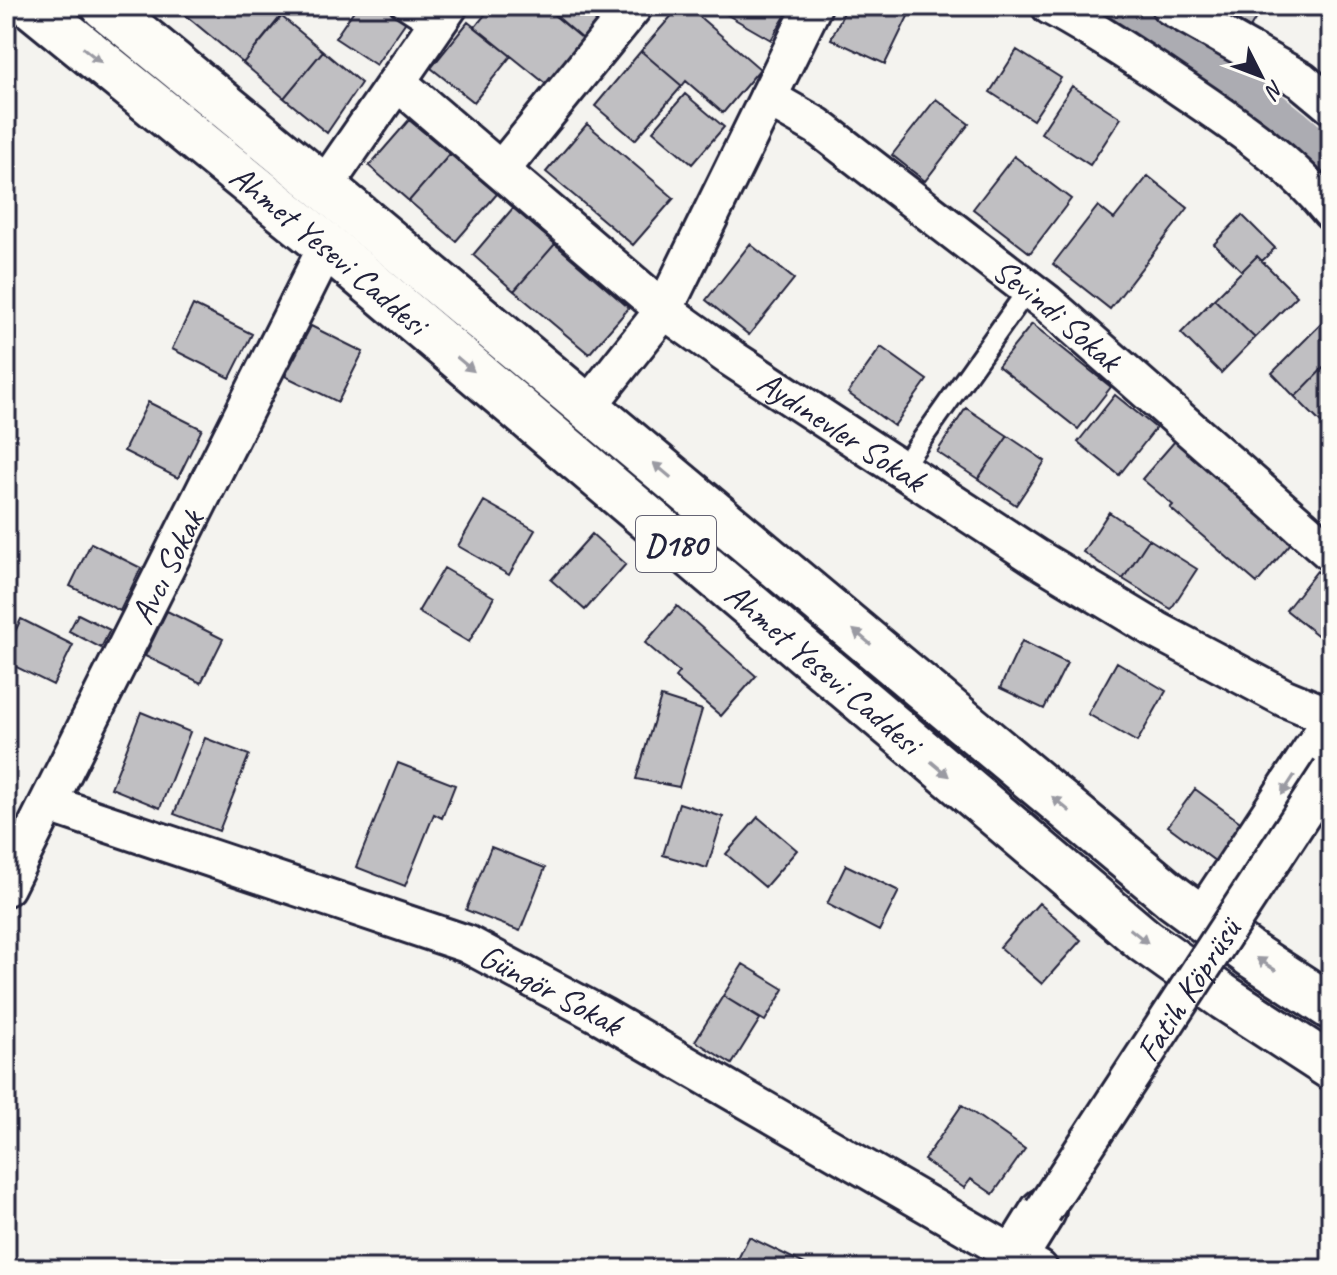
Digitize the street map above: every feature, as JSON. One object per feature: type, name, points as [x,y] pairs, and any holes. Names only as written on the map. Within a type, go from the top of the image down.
[{"type":"main road","name":"Ahmet Yesevi Caddesi","points":[[32,6],[327,246],[1145,941],[1331,1067]]},
{"type":"main road","name":"Ahmet Yesevi Caddesi","points":[[104,6],[1200,919],[1331,1007]]},
{"type":"main road","points":[[1020,1264],[1043,1211]]},
{"type":"street","points":[[501,170],[634,6]]},
{"type":"street","points":[[587,407],[664,310],[813,6]]},
{"type":"street","points":[[1050,6],[1083,23],[1232,121],[1278,158],[1331,212]]},
{"type":"street","points":[[1170,6],[1301,80],[1331,105]]},
{"type":"street","points":[[324,187],[442,17]]},
{"type":"street","name":"Aydınevler Sokak","points":[[397,82],[664,310],[731,358],[1037,558],[1158,631],[1331,719]]},
{"type":"street","name":"Sevindi Sokak","points":[[768,98],[817,126],[1029,288],[1331,553]]},
{"type":"street","name":"Avcı Sokak","points":[[6,887],[30,819],[327,246]]},
{"type":"street","points":[[1200,919],[1331,719]]},
{"type":"street","name":"Fatih Köprüsü","points":[[1043,1211],[1331,770]]},
{"type":"street","name":"Güngör Sokak","points":[[30,819],[467,944],[602,1016],[1020,1264]]},
{"type":"lane","points":[[400,6],[442,17]]},
{"type":"lane","points":[[901,469],[1029,288]]},
{"type":"building","points":[[175,6],[190,6],[184,14]]},
{"type":"building","points":[[190,6],[283,6],[287,10],[243,63],[184,14]]},
{"type":"building","points":[[357,6],[387,6],[407,20],[376,65],[335,38]]},
{"type":"building","points":[[492,6],[543,6],[583,39],[546,84],[475,27]]},
{"type":"building","points":[[545,6],[609,6],[583,39]]},
{"type":"building","points":[[680,6],[687,6],[760,69],[723,113],[686,81],[682,86],[641,51]]},
{"type":"building","points":[[712,6],[791,6],[771,40]]},
{"type":"building","points":[[847,6],[913,6],[885,64],[831,39]]},
{"type":"building","points":[[1213,6],[1263,6],[1250,28]]},
{"type":"building","points":[[281,16],[323,51],[284,98],[243,63]]},
{"type":"building","points":[[468,22],[511,56],[474,102],[431,68]]},
{"type":"building","points":[[1017,50],[1061,78],[1033,120],[990,92]]},
{"type":"building","points":[[323,51],[361,83],[327,133],[284,98]]},
{"type":"building","points":[[641,51],[682,86],[635,140],[595,106]]},
{"type":"building","points":[[1072,86],[1121,118],[1090,165],[1041,133]]},
{"type":"building","points":[[685,94],[724,127],[692,164],[653,131]]},
{"type":"building","points":[[936,99],[969,124],[925,181],[892,155]]},
{"type":"building","points":[[409,120],[450,154],[409,201],[369,166]]},
{"type":"building","points":[[587,124],[674,198],[633,245],[546,172]]},
{"type":"building","points":[[450,154],[497,194],[456,241],[409,201]]},
{"type":"building","points":[[1014,156],[1071,199],[1030,253],[973,209]]},
{"type":"building","points":[[1148,176],[1188,208],[1110,309],[1053,264],[1098,206],[1114,219]]},
{"type":"building","points":[[513,208],[555,244],[514,291],[473,255]]},
{"type":"building","points":[[1242,215],[1275,248],[1262,261],[1257,256],[1242,271],[1214,244]]},
{"type":"building","points":[[555,244],[629,308],[589,354],[514,291]]},
{"type":"building","points":[[750,244],[794,279],[749,335],[706,300]]},
{"type":"building","points":[[1257,256],[1297,296],[1255,338],[1214,299]]},
{"type":"building","points":[[1214,299],[1255,338],[1221,373],[1181,333]]},
{"type":"building","points":[[193,305],[252,334],[230,378],[172,349]]},
{"type":"building","points":[[1331,314],[1331,360],[1295,397],[1272,373]]},
{"type":"building","points":[[1032,324],[1111,387],[1078,429],[998,366]]},
{"type":"building","points":[[311,326],[363,352],[338,402],[285,376]]},
{"type":"building","points":[[881,347],[927,380],[894,426],[848,393]]},
{"type":"building","points":[[1331,360],[1331,415],[1322,424],[1295,397]]},
{"type":"building","points":[[1115,395],[1156,428],[1119,475],[1078,442]]},
{"type":"building","points":[[148,402],[202,429],[178,478],[124,451]]},
{"type":"building","points":[[966,408],[1008,436],[978,479],[937,452]]},
{"type":"building","points":[[1008,436],[1045,461],[1016,505],[978,479]]},
{"type":"building","points":[[1175,441],[1291,543],[1257,583],[1170,508],[1173,505],[1142,479]]},
{"type":"building","points":[[484,501],[535,530],[509,575],[458,546]]},
{"type":"building","points":[[1109,512],[1149,539],[1123,579],[1083,552]]},
{"type":"building","points":[[592,534],[626,564],[585,610],[551,580]]},
{"type":"building","points":[[1149,539],[1197,569],[1171,609],[1123,579]]},
{"type":"building","points":[[91,543],[141,568],[120,611],[70,586]]},
{"type":"building","points":[[444,568],[494,597],[469,642],[418,612]]},
{"type":"building","points":[[1317,571],[1331,582],[1331,646],[1286,610]]},
{"type":"building","points":[[677,606],[756,676],[721,716],[675,677],[679,672],[645,643]]},
{"type":"building","points":[[167,611],[223,639],[201,683],[145,656]]},
{"type":"building","points":[[78,614],[110,630],[101,648],[69,631]]},
{"type":"building","points":[[21,619],[73,645],[53,685],[6,662],[6,650]]},
{"type":"building","points":[[1022,641],[1067,663],[1044,709],[1000,688]]},
{"type":"building","points":[[1117,662],[1166,691],[1137,742],[1088,714]]},
{"type":"building","points":[[661,697],[702,710],[679,787],[636,779]]},
{"type":"building","points":[[141,712],[190,732],[160,808],[111,788]]},
{"type":"building","points":[[205,738],[249,755],[219,831],[174,814]]},
{"type":"building","points":[[398,763],[455,785],[442,818],[434,814],[405,886],[356,867]]},
{"type":"building","points":[[1195,789],[1247,827],[1219,864],[1168,826]]},
{"type":"building","points":[[679,803],[723,817],[707,868],[663,855]]},
{"type":"building","points":[[758,817],[797,850],[765,887],[726,854]]},
{"type":"building","points":[[491,847],[545,868],[520,931],[466,910]]},
{"type":"building","points":[[846,865],[899,891],[879,931],[827,904]]},
{"type":"building","points":[[1039,903],[1081,940],[1042,984],[1000,947]]},
{"type":"building","points":[[743,964],[784,989],[765,1021],[723,996]]},
{"type":"building","points":[[723,996],[760,1019],[732,1064],[695,1041]]},
{"type":"building","points":[[962,1105],[1025,1149],[993,1194],[971,1179],[964,1188],[924,1160]]},
{"type":"building","points":[[749,1237],[815,1269],[733,1269]]},
{"type":"waterway","points":[[1111,6],[1254,94],[1331,158]]}]
